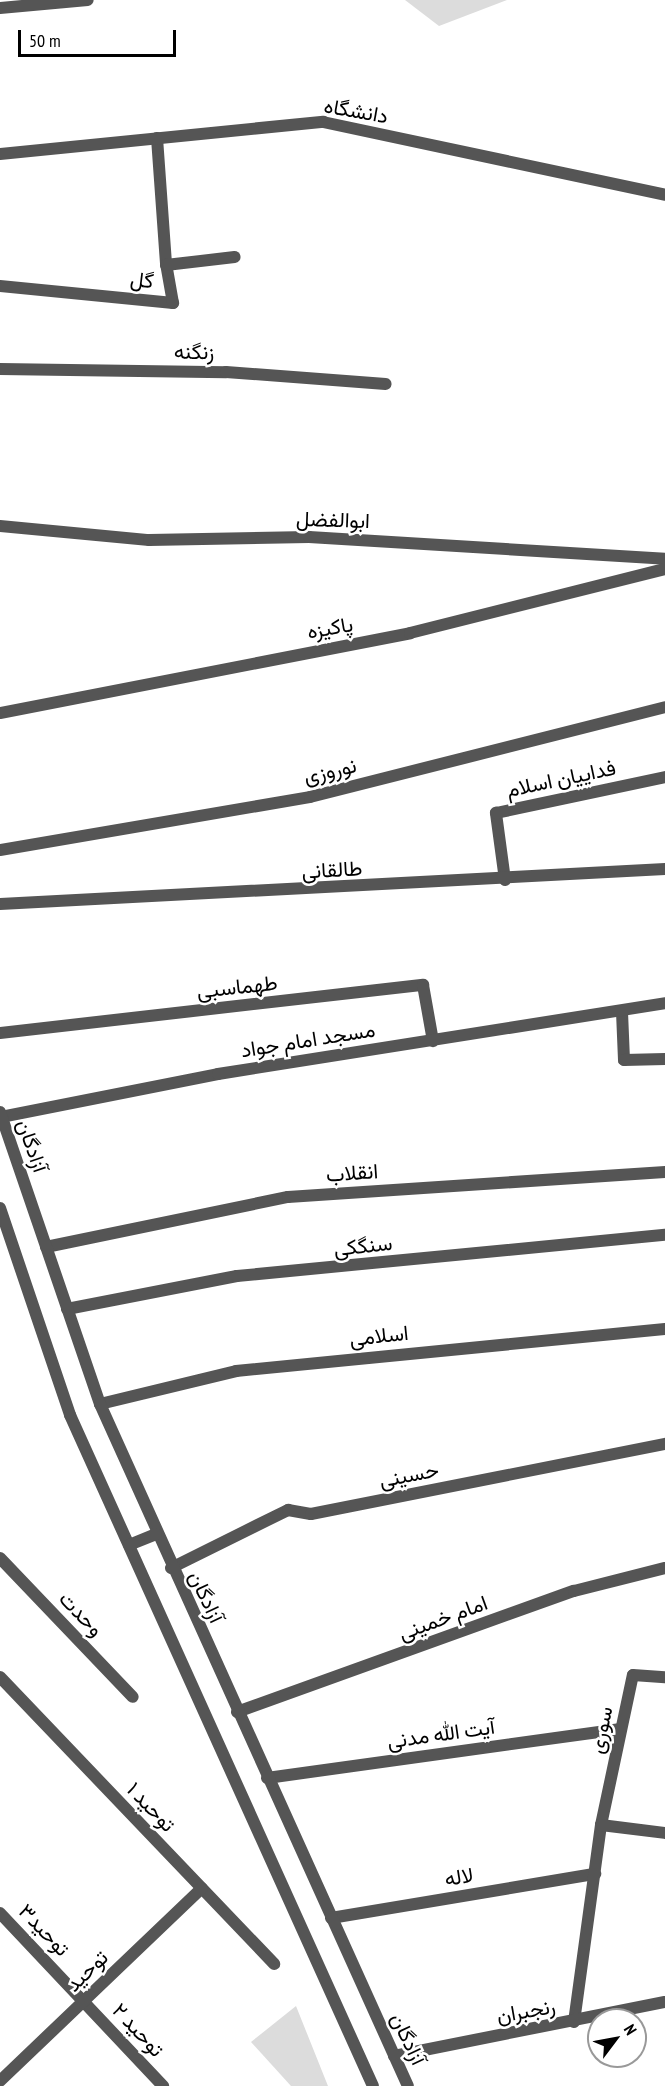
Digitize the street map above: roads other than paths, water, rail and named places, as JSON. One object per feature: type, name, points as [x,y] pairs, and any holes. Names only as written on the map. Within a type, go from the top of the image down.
[{"type":"street","points":[[0,8],[88,0]]},
{"type":"street","name":"دانشگاه","points":[[0,154],[323,122],[665,195]]},
{"type":"street","points":[[157,138],[166,265]]},
{"type":"street","name":"گل","points":[[0,286],[173,303],[166,265],[235,257]]},
{"type":"street","name":"زنگنه","points":[[0,369],[226,372],[387,384]]},
{"type":"street","name":"ابوالفضل","points":[[0,526],[149,540],[309,537],[665,559]]},
{"type":"street","name":"پاکیزه","points":[[0,713],[410,633],[665,569]]},
{"type":"street","name":"نوروزی","points":[[0,850],[310,796],[665,707]]},
{"type":"street","name":"فداییان اسلام","points":[[505,880],[496,813],[665,777]]},
{"type":"street","name":"طالقانی","points":[[0,904],[505,880],[665,869]]},
{"type":"street","name":"طهماسبی","points":[[0,1034],[423,986],[433,1041]]},
{"type":"street","name":"مسجد امام جواد","points":[[1,1115],[218,1074],[622,1012],[665,1003]]},
{"type":"street","points":[[622,1012],[624,1060],[665,1059]]},
{"type":"street","name":"آزادگان","points":[[1,1115],[100,1404],[171,1568],[408,2086]]},
{"type":"street","name":"انقلاب","points":[[46,1247],[288,1197],[665,1172]]},
{"type":"street","points":[[0,1208],[70,1414],[373,2086]]},
{"type":"street","name":"سنگکی","points":[[67,1309],[237,1276],[665,1235]]},
{"type":"street","name":"اسلامی","points":[[100,1404],[236,1371],[665,1329]]},
{"type":"street","name":"حسینی","points":[[171,1568],[288,1510],[311,1514],[665,1444]]},
{"type":"street","points":[[129,1545],[156,1534]]},
{"type":"street","name":"وحدت","points":[[0,1558],[133,1697]]},
{"type":"street","name":"امام خمینی","points":[[237,1712],[574,1592],[665,1568]]},
{"type":"street","name":"سوری","points":[[595,1874],[601,1825],[633,1675],[665,1677]]},
{"type":"street","name":"توحید ۱","points":[[0,1677],[274,1964]]},
{"type":"street","name":"آیت الله مدنی","points":[[267,1778],[621,1729]]},
{"type":"street","points":[[601,1825],[665,1833]]},
{"type":"street","points":[[574,2022],[595,1874]]},
{"type":"street","name":"لاله","points":[[331,1918],[595,1874]]},
{"type":"street","name":"توحید","points":[[0,2081],[202,1888]]},
{"type":"street","name":"توحید۳","points":[[0,1913],[84,2001]]},
{"type":"street","name":"توحید ۲","points":[[84,2001],[163,2086]]},
{"type":"street","name":"رنجبران","points":[[394,2056],[574,2022],[665,2002]]}]
